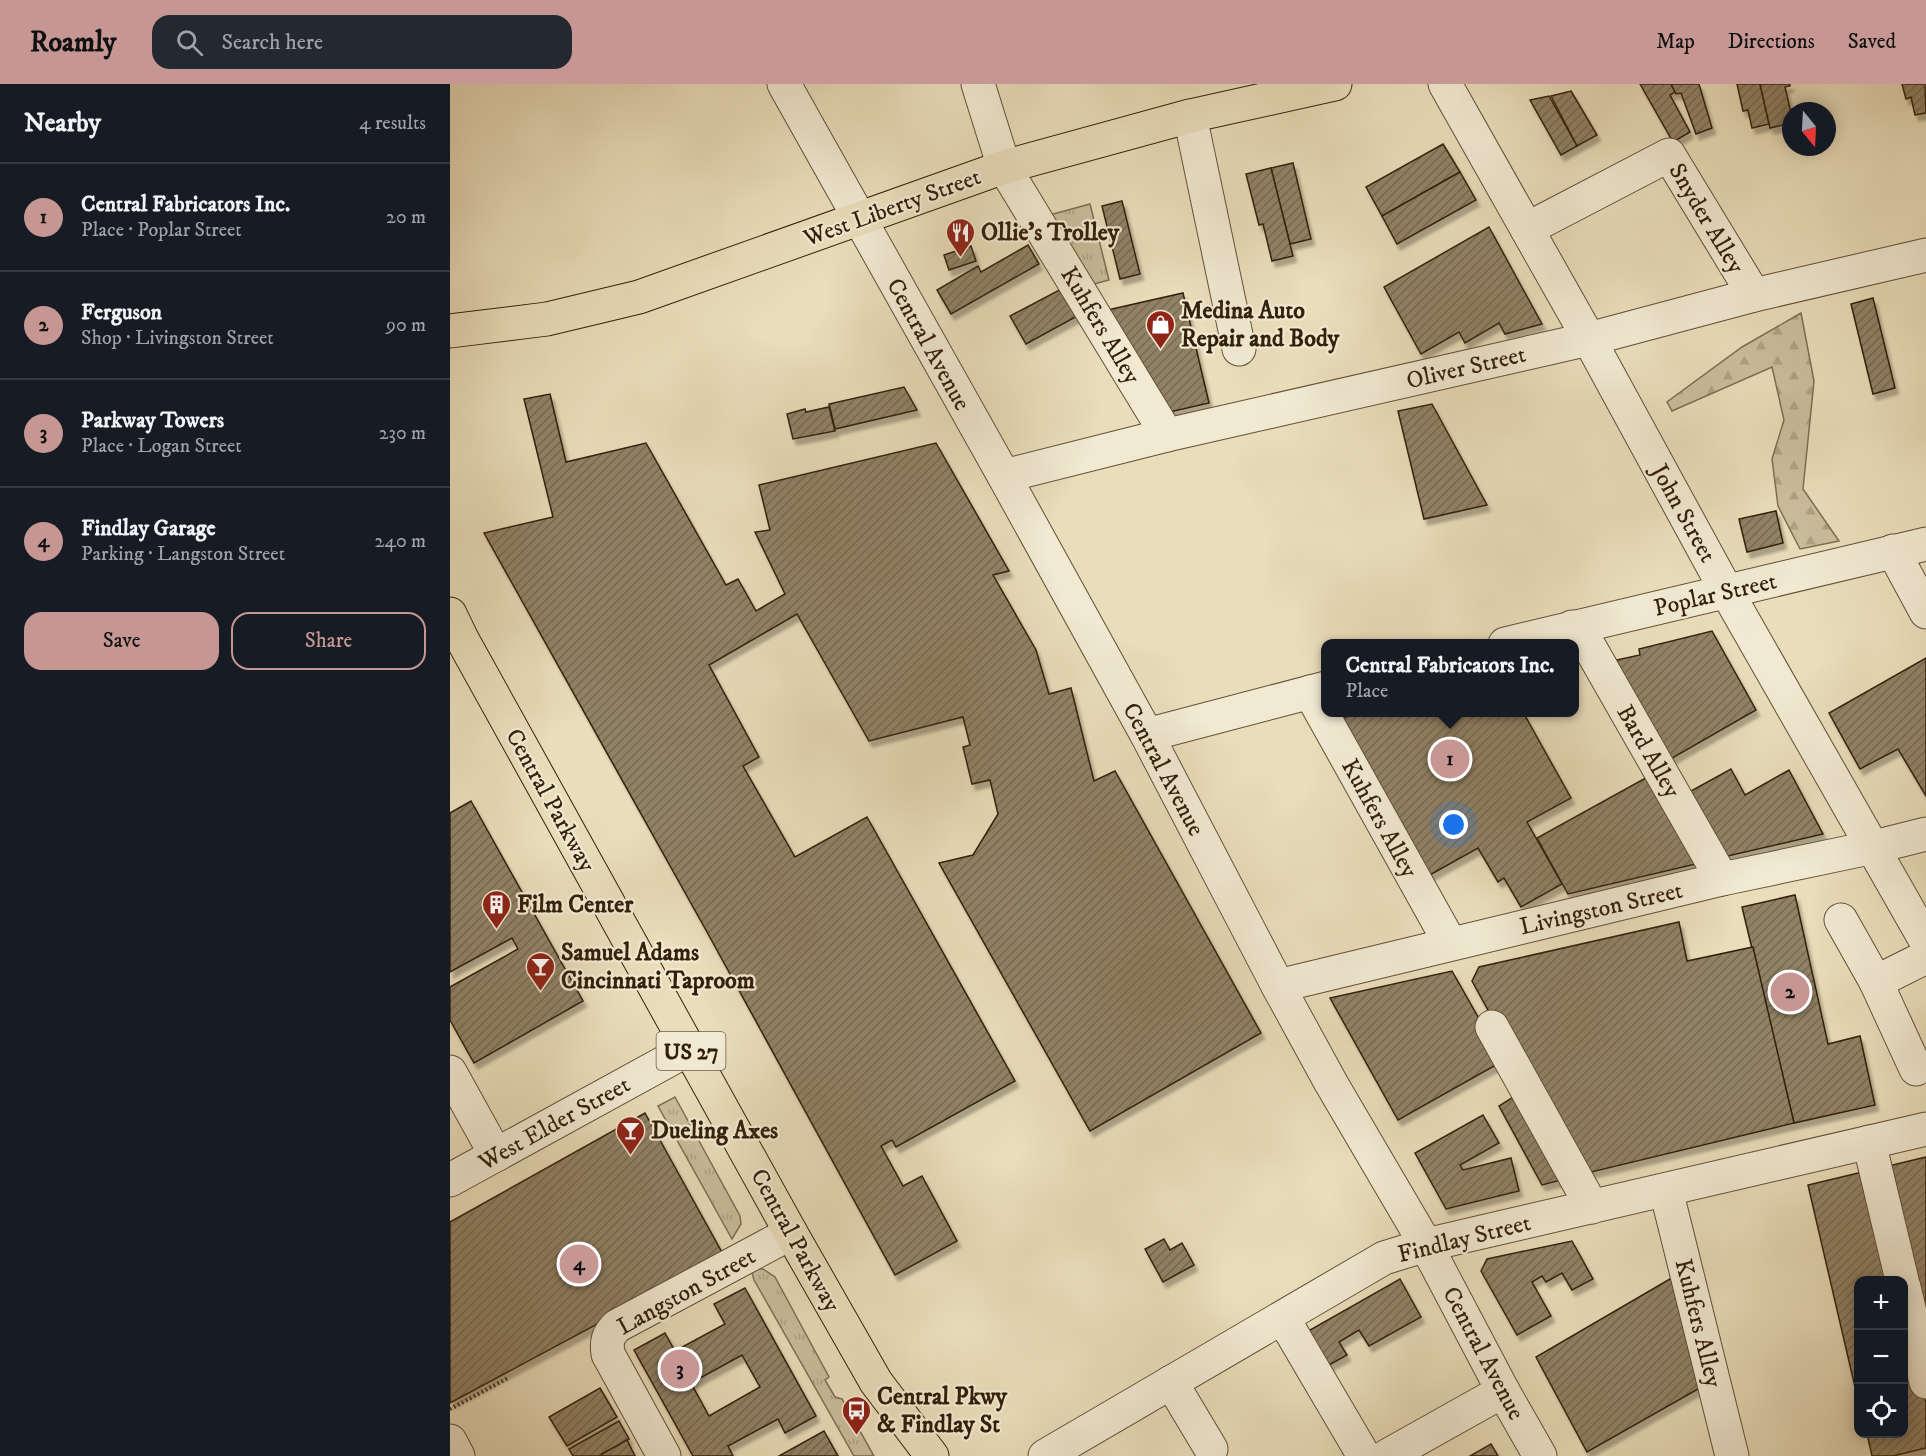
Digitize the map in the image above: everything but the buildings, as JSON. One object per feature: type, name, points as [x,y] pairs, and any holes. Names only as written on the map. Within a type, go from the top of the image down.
[{"type":"main road","name":"West Liberty Street","points":[[450,331],[547,319],[639,297],[1004,167],[1190,116],[1335,84]]},
{"type":"main road","name":"Central Parkway","points":[[454,625],[876,1382],[932,1456]]},
{"type":"street","name":"Central Avenue","points":[[784,84],[1147,735],[1278,986],[1331,1083],[1426,1245],[1540,1456]]},
{"type":"street","name":"Kuhfers Alley","points":[[978,84],[1004,167],[1167,435]]},
{"type":"street","name":"John Street","points":[[1445,84],[1589,339],[1727,592],[1926,941]]},
{"type":"street","points":[[1190,116],[1239,349]]},
{"type":"street","name":"Snyder Alley","points":[[1527,229],[1669,155],[1754,295]]},
{"type":"street","name":"Oliver Street","points":[[1004,476],[1167,435],[1589,339],[1754,295],[1926,255]]},
{"type":"street","name":"Poplar Street","points":[[1525,639],[1926,544]]},
{"type":"street","points":[[1893,551],[1926,612]]},
{"type":"street","name":"Bard Alley","points":[[1572,627],[1585,639],[1722,879]]},
{"type":"street","points":[[1147,735],[1318,690]]},
{"type":"street","name":"Kuhfers Alley","points":[[1332,717],[1450,943]]},
{"type":"street","name":"Livingston Street","points":[[1278,986],[1722,879],[1874,848],[1926,834]]},
{"type":"street","points":[[1842,920],[1876,982],[1916,1069]]},
{"type":"street","points":[[1876,982],[1926,957]]},
{"type":"street","points":[[1492,1027],[1592,1207]]},
{"type":"street","name":"West Elder Street","points":[[450,1180],[689,1049]]},
{"type":"street","points":[[450,1072],[496,1155]]},
{"type":"street","name":"Findlay Street","points":[[1045,1456],[1384,1258],[1426,1245],[1926,1129]]},
{"type":"street","points":[[1869,1142],[1901,1276]]},
{"type":"street","name":"Kuhfers Alley","points":[[1666,1190],[1732,1456]]},
{"type":"street","name":"Langston Street","points":[[664,1456],[608,1354],[606,1345],[609,1334],[617,1326],[791,1233]]},
{"type":"street","points":[[1908,1304],[1926,1382]]},
{"type":"street","points":[[1283,1318],[1364,1456]]},
{"type":"street","points":[[1172,1382],[1210,1449]]},
{"type":"street","points":[[1387,1456],[1503,1391]]},
{"type":"street","points":[[450,1441],[458,1456]]},
{"type":"path","points":[[450,1409],[508,1378]]},
{"type":"green space","points":[[1090,204],[1109,280],[1087,286],[1046,216]]},
{"type":"green space","points":[[1801,313],[1814,381],[1803,489],[1839,541],[1800,549],[1778,506],[1772,459],[1784,420],[1772,367],[1672,411],[1667,402],[1742,347]]},
{"type":"green space","points":[[675,1097],[740,1216],[741,1224],[732,1239],[658,1106]]},
{"type":"green space","points":[[751,1269],[763,1269],[775,1277],[829,1377],[825,1380],[835,1397],[842,1399],[874,1456],[854,1456],[754,1280]]},
{"type":"place","name":"Ollie's Trolley","points":[[960,258]]},
{"type":"place","name":"Medina Auto Repair and Body","points":[[1160,350]]},
{"type":"place","name":"Central Fabricators Inc.","points":[[1450,759]]},
{"type":"place","name":"Film Center","points":[[496,930]]},
{"type":"place","name":"Samuel Adams Cincinnati Taproom","points":[[540,992]]},
{"type":"place","name":"Ferguson","points":[[1790,992]]},
{"type":"place","name":"Dueling Axes","points":[[630,1156]]},
{"type":"place","name":"Findlay Garage","points":[[579,1264]]},
{"type":"place","name":"Parkway Towers","points":[[680,1369]]},
{"type":"place","name":"Central Pkwy & Findlay St","points":[[856,1436]]}]
